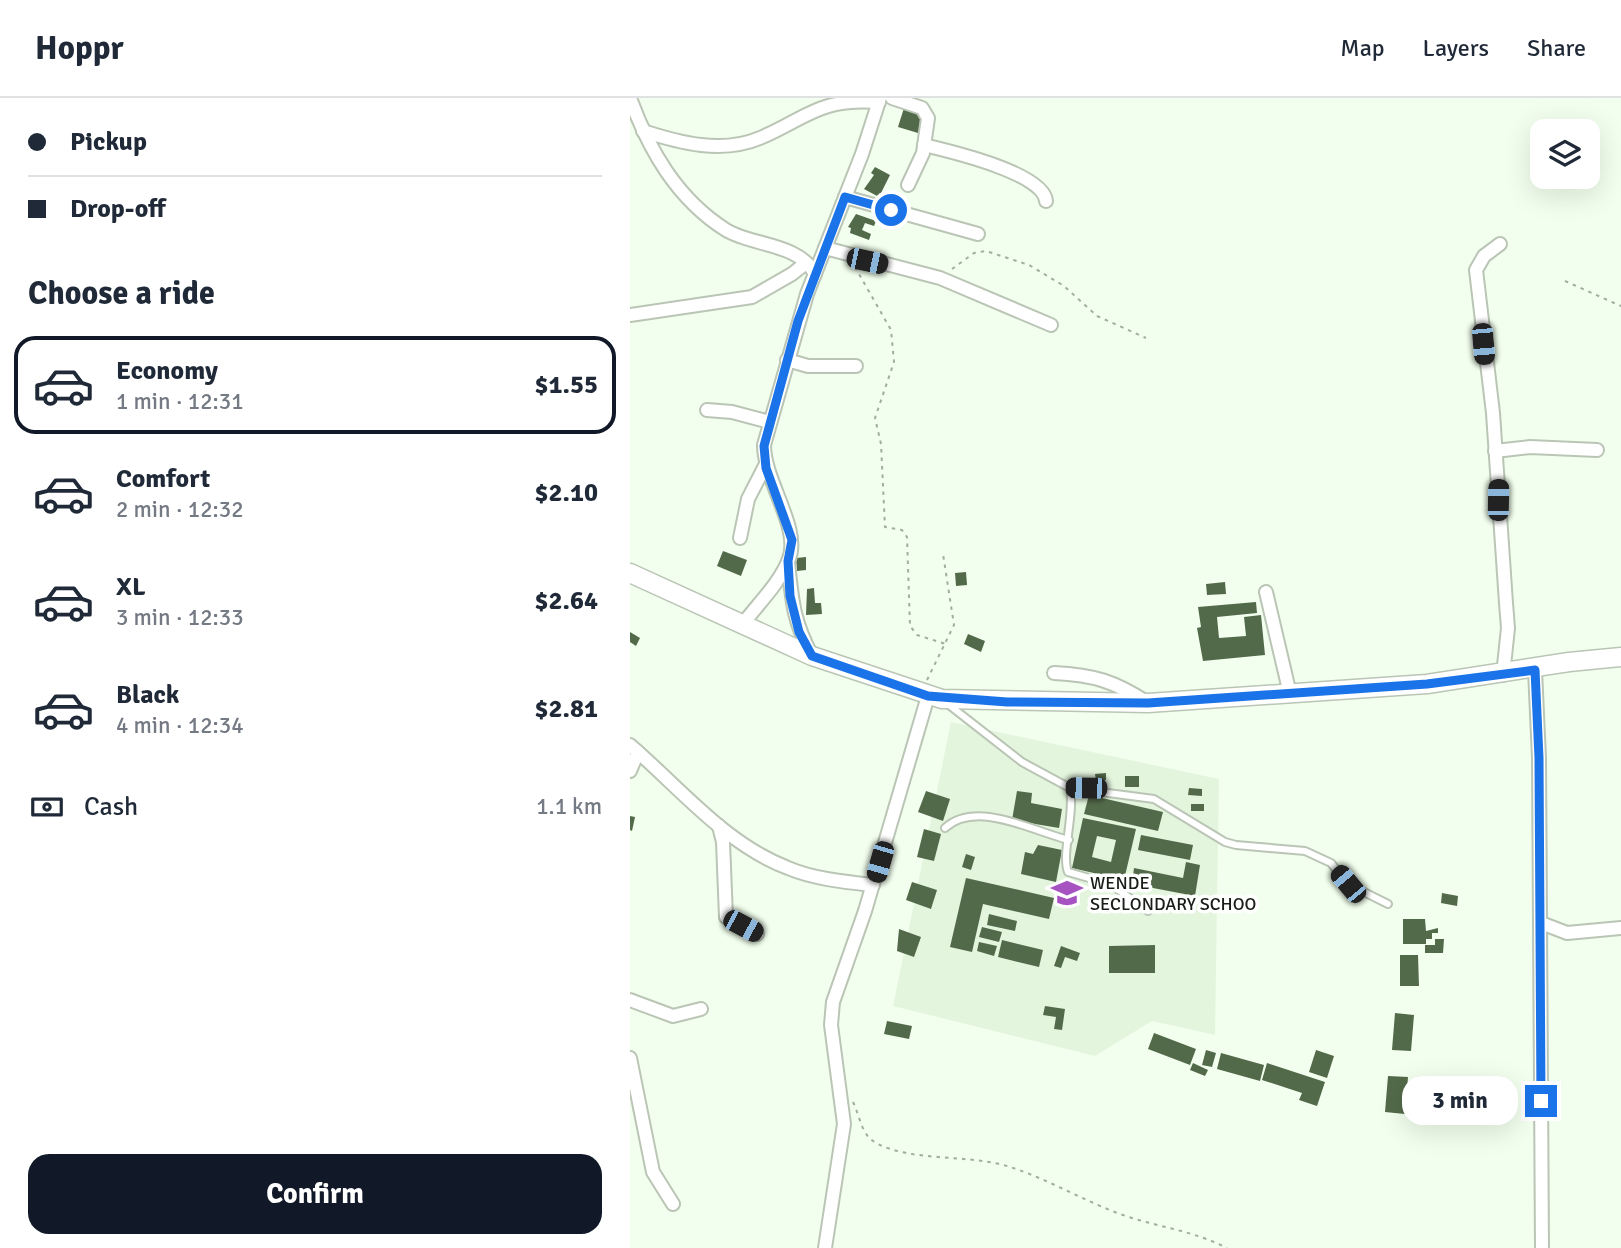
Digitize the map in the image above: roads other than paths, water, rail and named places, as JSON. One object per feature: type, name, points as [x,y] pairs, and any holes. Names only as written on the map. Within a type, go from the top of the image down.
[{"type":"street","points":[[630,98],[643,131],[673,183],[727,231],[793,254],[815,274]]},
{"type":"street","points":[[643,131],[680,143],[725,146],[758,139],[820,101],[856,98],[880,100],[815,274],[764,446],[766,464],[792,540],[788,561],[794,616],[812,656]]},
{"type":"street","points":[[892,98],[926,110],[928,125],[925,145],[908,185]]},
{"type":"street","points":[[925,145],[987,161],[1039,188],[1046,201]]},
{"type":"street","points":[[845,197],[978,234]]},
{"type":"street","points":[[1500,244],[1484,256],[1476,270],[1496,451],[1508,628],[1503,675]]},
{"type":"street","points":[[825,248],[940,278],[1051,325]]},
{"type":"street","points":[[630,315],[751,297],[806,263]]},
{"type":"street","points":[[788,360],[808,366],[856,366]]},
{"type":"street","points":[[707,410],[732,412],[770,422]]},
{"type":"street","points":[[1496,451],[1530,447],[1597,450]]},
{"type":"street","points":[[740,538],[748,499],[766,464]]},
{"type":"street","points":[[742,625],[788,561]]},
{"type":"street","points":[[630,573],[812,656],[930,696],[1148,703],[1427,684],[1503,675],[1569,662],[1621,657]]},
{"type":"street","points":[[1266,592],[1290,694]]},
{"type":"street","points":[[1535,670],[1541,923],[1542,1248]]},
{"type":"street","points":[[1054,673],[1081,674],[1116,683],[1148,703]]},
{"type":"street","points":[[825,1248],[844,1125],[831,1025],[833,1002],[873,885],[930,696]]},
{"type":"street","points":[[634,748],[719,826],[787,868],[842,882],[873,885]]},
{"type":"street","points":[[630,771],[634,748]]},
{"type":"street","points":[[719,826],[723,842],[726,917],[757,934]]},
{"type":"street","points":[[1541,923],[1567,933],[1621,928]]},
{"type":"street","points":[[630,1000],[673,1016],[701,1009]]},
{"type":"street","points":[[630,1059],[653,1172],[673,1204]]},
{"type":"lane","points":[[930,696],[1022,762],[1070,788],[1154,799],[1225,842],[1236,845],[1306,851],[1331,863],[1348,884],[1388,904]]},
{"type":"lane","points":[[1070,788],[1072,814],[1065,864],[1068,872],[1110,884],[1148,912]]},
{"type":"lane","points":[[946,828],[963,817],[982,817],[1069,840]]},
{"type":"place","name":"WENDE SECLONDARY SCHOO","points":[[1067,893]]}]
